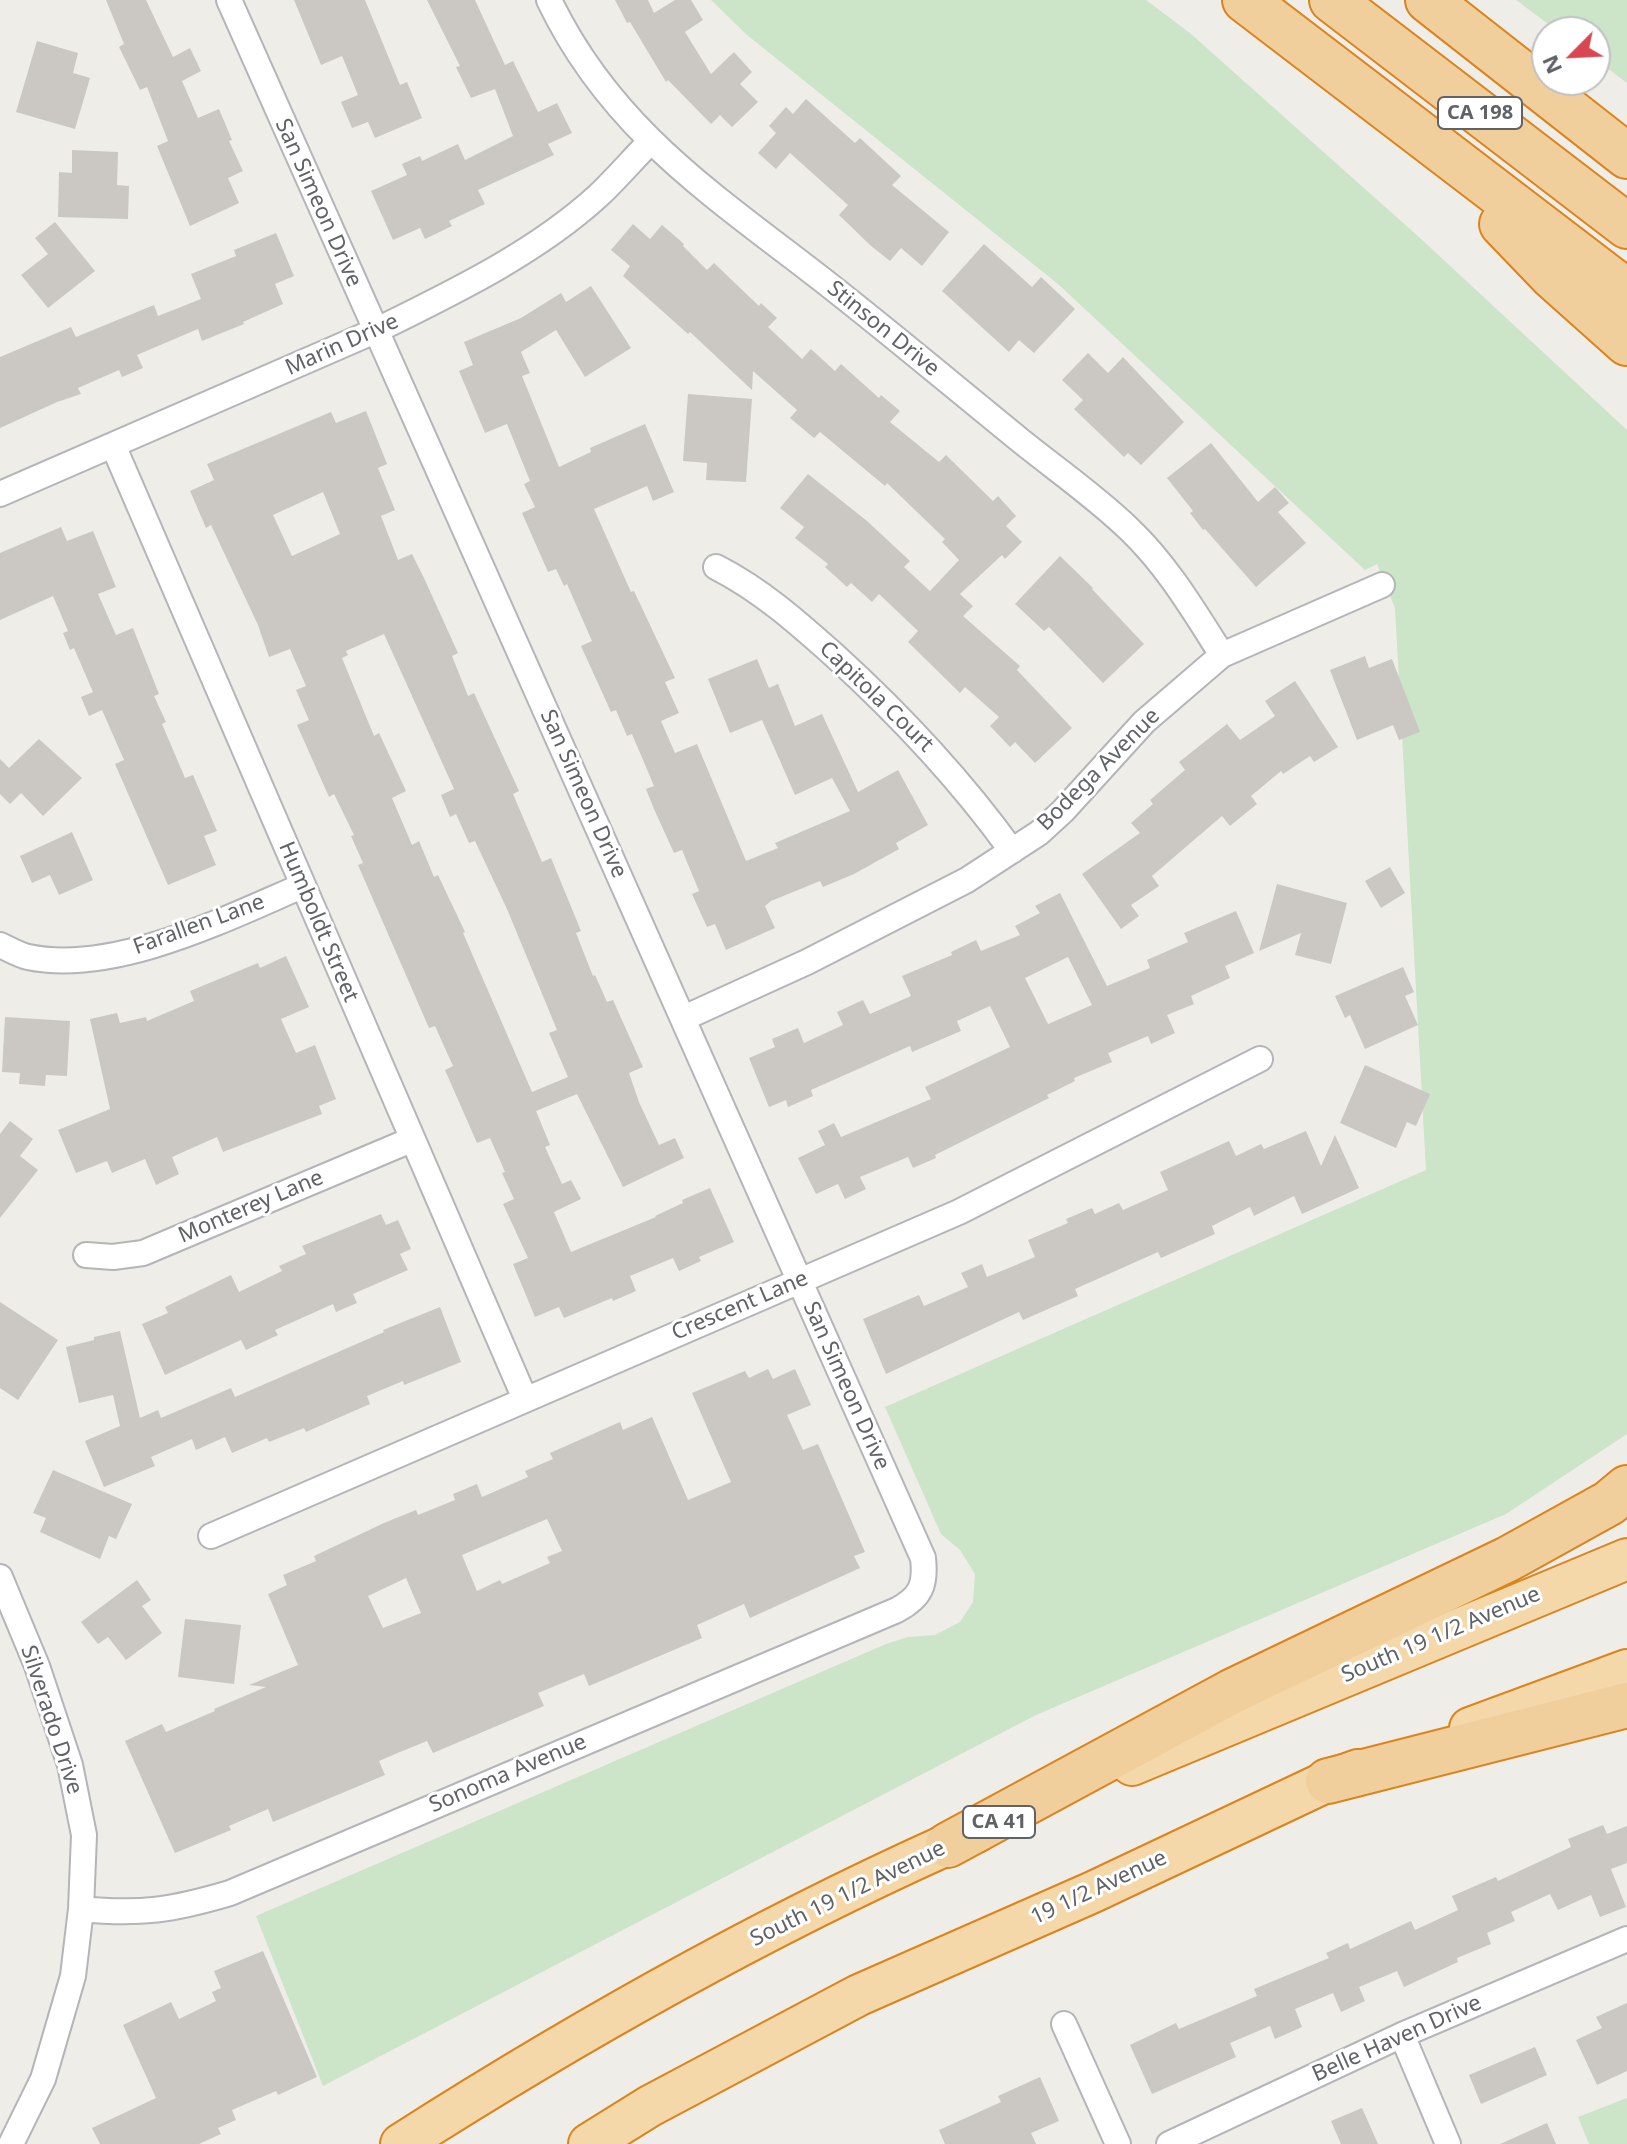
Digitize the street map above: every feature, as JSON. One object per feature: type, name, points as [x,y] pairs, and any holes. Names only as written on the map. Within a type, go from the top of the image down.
[{"type":"highway","name":"CA 198","points":[[1245,0],[1627,292]]},
{"type":"highway","name":"CA 198","points":[[1332,0],[1627,226]]},
{"type":"highway","name":"CA 198","points":[[1428,0],[1625,153]]},
{"type":"highway","points":[[1400,118],[1552,276],[1627,343]]},
{"type":"highway","points":[[948,1845],[1231,1692],[1508,1559],[1609,1503],[1627,1488]]},
{"type":"highway","name":"South 19 1/2 Avenue","points":[[401,2144],[571,2039],[867,1881],[1295,1695],[1627,1559]]},
{"type":"highway","name":"19 1/2 Avenue","points":[[589,2144],[650,2106],[859,1995],[1093,1892],[1328,1781],[1627,1670]]},
{"type":"highway","points":[[1328,1781],[1627,1705]]},
{"type":"street","name":"San Simeon Drive","points":[[229,0],[923,1558],[925,1575],[922,1591]]},
{"type":"street","name":"Stinson Drive","points":[[549,0],[568,39],[611,99],[650,142],[690,178],[829,284],[1130,529],[1178,586],[1222,655]]},
{"type":"street","name":"Marin Drive","points":[[0,494],[375,331],[438,299],[553,231],[598,195],[650,142]]},
{"type":"street","name":"Humboldt Street","points":[[113,445],[525,1399]]},
{"type":"street","name":"Capitola Court","points":[[716,567],[747,583],[798,622],[868,686],[976,800],[1012,851]]},
{"type":"street","name":"Bodega Avenue","points":[[684,1018],[898,917],[967,880],[1039,833],[1144,722],[1222,655],[1382,585]]},
{"type":"street","name":"Farallen Lane","points":[[0,945],[27,957],[87,961],[151,946],[226,919],[302,886]]},
{"type":"street","name":"Crescent Lane","points":[[211,1536],[959,1212],[1260,1059]]},
{"type":"street","name":"Monterey Lane","points":[[86,1255],[113,1257],[143,1253],[411,1140]]},
{"type":"street","name":"Silverado Drive","points":[[0,1577],[37,1666],[70,1765],[84,1835],[81,1909],[73,1976],[43,2079],[11,2144]]},
{"type":"street","name":"Sonoma Avenue","points":[[81,1909],[127,1914],[189,1906],[230,1893],[897,1610],[922,1591]]},
{"type":"street","name":"Belle Haven Drive","points":[[1169,2144],[1402,2035],[1627,1939]]},
{"type":"street","points":[[1064,2024],[1118,2144]]},
{"type":"street","points":[[1402,2035],[1448,2144]]},
{"type":"green space","points":[[711,0],[1146,0],[1191,34],[1420,238],[1627,430],[1627,1434],[1506,1514],[1036,1715],[323,2086],[256,1916],[886,1644],[908,1637],[935,1635],[960,1622],[973,1602],[975,1574],[960,1550],[941,1534],[885,1407],[1426,1170],[1395,608],[1377,564],[1365,570],[1058,284],[747,35]]},
{"type":"green space","points":[[1516,0],[1627,0],[1627,83],[1611,71],[1611,16],[1538,16]]},
{"type":"green space","points":[[1627,2098],[1627,2144],[1589,2144],[1578,2117]]},
{"type":"building","points":[[106,0],[146,0],[173,57],[190,48],[201,71],[182,81],[198,118],[219,109],[243,171],[228,178],[239,203],[190,226],[157,146],[168,141],[147,87],[140,90],[119,47],[124,44]]},
{"type":"building","points":[[294,0],[365,0],[400,85],[407,82],[422,118],[375,138],[368,122],[352,128],[341,102],[358,95],[342,56],[321,65]]},
{"type":"building","points":[[427,0],[475,0],[505,65],[513,61],[538,112],[557,103],[572,133],[548,144],[554,155],[478,190],[485,204],[449,221],[452,226],[425,239],[420,228],[393,240],[371,191],[407,175],[402,164],[420,156],[422,161],[458,144],[465,160],[513,136],[495,89],[471,98],[456,67],[460,66]]},
{"type":"building","points":[[615,0],[648,0],[654,13],[675,0],[691,0],[703,20],[685,32],[711,74],[734,52],[752,72],[740,84],[758,102],[732,127],[720,115],[711,124],[668,80],[666,82]]},
{"type":"building","points":[[37,41],[78,53],[73,73],[90,78],[75,129],[16,112]]},
{"type":"building","points":[[806,99],[855,143],[860,138],[901,176],[892,185],[949,232],[922,266],[901,248],[890,261],[871,246],[839,215],[848,205],[790,153],[776,169],[758,153],[776,133],[769,126],[786,107],[793,114]]},
{"type":"building","points":[[72,150],[118,152],[117,185],[129,186],[128,219],[58,217],[59,172],[72,173]]},
{"type":"building","points":[[55,222],[95,271],[48,308],[21,275],[48,254],[35,238]]},
{"type":"building","points":[[633,224],[650,239],[662,225],[707,270],[714,263],[759,306],[761,303],[777,318],[768,327],[802,359],[811,349],[835,371],[841,364],[879,398],[881,395],[900,411],[890,422],[939,462],[946,455],[993,501],[998,496],[1016,516],[1006,526],[1022,542],[1005,559],[1002,555],[960,594],[973,606],[963,616],[1020,666],[1017,670],[1072,728],[1035,763],[1015,742],[1010,747],[990,726],[999,717],[965,687],[960,693],[908,642],[918,631],[879,594],[872,602],[851,583],[847,587],[825,567],[828,564],[795,538],[804,527],[780,508],[808,474],[867,521],[910,561],[904,567],[930,591],[959,560],[942,542],[945,539],[887,483],[885,486],[820,432],[814,438],[790,418],[797,410],[753,371],[752,390],[690,332],[688,334],[623,276],[630,266],[611,250]]},
{"type":"building","points":[[276,233],[294,276],[275,284],[283,304],[202,341],[198,329],[137,355],[143,368],[122,377],[119,370],[78,388],[81,394],[0,428],[0,357],[71,327],[76,337],[154,305],[158,316],[201,299],[191,274],[236,256],[234,250]]},
{"type":"building","points":[[984,244],[1032,287],[1041,277],[1075,309],[1034,353],[1019,340],[1009,352],[942,291]]},
{"type":"building","points":[[591,286],[631,348],[585,377],[556,330],[521,352],[530,373],[522,376],[559,467],[591,452],[590,448],[645,424],[674,492],[653,501],[647,486],[594,509],[631,592],[634,591],[675,678],[665,682],[679,713],[661,721],[675,753],[697,744],[746,861],[778,848],[775,843],[850,811],[832,778],[795,795],[762,720],[730,733],[708,679],[757,659],[769,688],[778,684],[795,726],[822,714],[858,792],[898,770],[928,825],[896,843],[899,849],[854,874],[823,887],[820,881],[771,901],[765,906],[775,928],[726,950],[715,924],[707,927],[692,894],[699,891],[682,850],[674,853],[654,809],[646,789],[654,786],[632,734],[627,736],[616,710],[611,712],[581,646],[592,641],[567,584],[564,586],[556,569],[548,572],[522,513],[535,507],[524,484],[530,481],[507,424],[485,433],[459,371],[473,365],[464,342],[521,318],[561,293],[566,302]]},
{"type":"building","points":[[1088,353],[1108,373],[1123,357],[1184,422],[1141,465],[1128,453],[1124,457],[1074,409],[1083,400],[1062,380]]},
{"type":"building","points":[[688,394],[752,399],[746,482],[706,480],[707,463],[683,461]]},
{"type":"building","points":[[366,411],[387,464],[378,468],[395,510],[381,516],[398,560],[412,554],[458,653],[452,656],[468,696],[474,693],[519,791],[513,794],[542,862],[551,858],[581,931],[576,933],[593,976],[607,1002],[613,1000],[643,1067],[629,1073],[659,1145],[675,1138],[684,1158],[623,1187],[577,1094],[536,1111],[550,1145],[545,1147],[562,1184],[571,1180],[581,1199],[554,1212],[571,1252],[656,1217],[683,1203],[682,1200],[710,1188],[734,1242],[699,1257],[701,1261],[679,1271],[673,1258],[630,1276],[636,1291],[564,1318],[559,1307],[535,1317],[513,1264],[528,1258],[503,1204],[514,1199],[502,1173],[505,1172],[490,1138],[477,1143],[445,1070],[453,1066],[435,1026],[429,1028],[358,865],[363,863],[351,836],[354,835],[334,794],[329,797],[297,725],[309,720],[296,690],[306,686],[290,649],[269,657],[258,625],[211,525],[206,528],[190,491],[214,480],[207,464],[331,412],[336,423]],"holes":[[[323,492],[340,534],[292,556],[273,515]],[[384,634],[454,789],[441,795],[450,817],[456,814],[469,843],[475,841],[557,1030],[549,1033],[568,1077],[532,1092],[438,875],[434,877],[419,841],[412,845],[392,798],[406,791],[379,733],[374,736],[342,658],[348,655],[346,651]]]},
{"type":"building","points":[[1211,443],[1258,502],[1275,487],[1289,503],[1278,512],[1306,543],[1256,587],[1203,530],[1190,513],[1193,511],[1167,478]]},
{"type":"building","points":[[61,527],[67,541],[93,531],[116,587],[98,594],[116,635],[133,628],[159,694],[154,696],[166,722],[162,724],[185,778],[193,775],[217,831],[204,836],[216,865],[168,885],[115,764],[124,760],[102,710],[89,716],[81,697],[93,692],[74,648],[70,650],[63,633],[68,631],[53,596],[0,620],[0,553]]},
{"type":"building","points":[[1060,556],[1144,644],[1103,683],[1049,627],[1044,631],[1015,604]]},
{"type":"building","points":[[1365,656],[1369,668],[1392,659],[1420,732],[1399,740],[1393,725],[1357,740],[1330,670]]},
{"type":"building","points":[[1295,681],[1338,747],[1314,762],[1310,756],[1283,774],[1281,771],[1251,796],[1257,804],[1230,826],[1222,816],[1152,876],[1159,886],[1131,905],[1139,916],[1121,929],[1082,874],[1140,833],[1131,823],[1153,804],[1150,800],[1185,770],[1179,762],[1227,724],[1240,740],[1275,716],[1265,701]]},
{"type":"building","points":[[39,739],[82,778],[43,816],[21,793],[10,804],[0,794],[0,759],[9,768]]},
{"type":"building","points":[[72,832],[93,880],[59,895],[50,875],[32,883],[20,856]]},
{"type":"building","points":[[1390,867],[1405,893],[1381,908],[1365,881]]},
{"type":"building","points":[[1277,884],[1347,903],[1331,964],[1295,955],[1301,933],[1259,951]]},
{"type":"building","points":[[1060,893],[1107,986],[1150,968],[1147,960],[1188,942],[1184,933],[1236,911],[1254,953],[1225,966],[1230,978],[1191,996],[1194,1004],[1167,1015],[1175,1033],[1151,1044],[1148,1036],[1108,1053],[1112,1062],[1074,1078],[1075,1081],[1047,1095],[1049,1098],[935,1155],[936,1158],[913,1168],[908,1157],[860,1177],[866,1189],[845,1199],[838,1184],[816,1194],[798,1158],[825,1145],[818,1131],[834,1123],[841,1137],[931,1099],[925,1087],[1010,1047],[990,1006],[957,1021],[961,1031],[912,1052],[910,1046],[811,1090],[813,1096],[788,1107],[786,1100],[769,1107],[749,1058],[775,1047],[772,1039],[798,1028],[804,1043],[843,1025],[837,1012],[863,1000],[870,1014],[911,996],[902,976],[952,955],[951,952],[976,940],[981,951],[1020,935],[1015,926],[1040,913],[1035,906]],"holes":[[[1068,957],[1092,1005],[1048,1024],[1025,978]]]},
{"type":"building","points":[[286,956],[309,1007],[281,1019],[296,1053],[315,1045],[336,1099],[319,1106],[322,1114],[223,1152],[217,1137],[172,1157],[179,1174],[156,1185],[145,1159],[112,1173],[107,1161],[76,1173],[58,1130],[110,1109],[90,1019],[117,1013],[120,1023],[146,1017],[147,1021],[194,1001],[190,991],[258,963],[260,968]]},
{"type":"building","points":[[1403,967],[1414,992],[1405,996],[1418,1025],[1365,1049],[1350,1015],[1345,1018],[1335,996]]},
{"type":"building","points":[[5,1017],[70,1021],[67,1076],[46,1075],[45,1086],[19,1084],[20,1073],[2,1072]]},
{"type":"building","points":[[1365,1065],[1430,1094],[1416,1126],[1407,1122],[1396,1148],[1340,1123]]},
{"type":"building","points":[[10,1121],[33,1139],[20,1156],[38,1170],[0,1218],[0,1134]]},
{"type":"building","points":[[1306,1131],[1321,1166],[1335,1135],[1359,1188],[1302,1214],[1294,1196],[1254,1216],[1250,1207],[1212,1226],[1215,1234],[1161,1258],[1158,1252],[1075,1289],[1078,1296],[1023,1320],[1019,1312],[886,1374],[863,1319],[919,1295],[924,1306],[968,1287],[961,1273],[982,1264],[987,1277],[1035,1257],[1028,1240],[1068,1223],[1066,1219],[1092,1208],[1095,1214],[1119,1203],[1123,1210],[1168,1190],[1160,1172],[1229,1141],[1236,1156],[1261,1144],[1264,1149]]},
{"type":"building","points":[[381,1214],[386,1225],[398,1220],[411,1249],[400,1254],[408,1270],[353,1294],[357,1303],[336,1312],[333,1304],[275,1330],[278,1335],[246,1350],[241,1340],[165,1375],[142,1324],[168,1313],[165,1307],[231,1275],[239,1292],[282,1271],[279,1266],[306,1254],[302,1246]]},
{"type":"building","points":[[0,1302],[58,1340],[18,1400],[0,1388]]},
{"type":"building","points":[[440,1307],[461,1362],[367,1396],[370,1404],[306,1432],[304,1428],[269,1442],[267,1438],[232,1453],[225,1437],[196,1450],[192,1439],[151,1457],[155,1466],[104,1487],[85,1441],[120,1426],[113,1395],[79,1403],[66,1347],[120,1331],[140,1418],[158,1410],[161,1418],[231,1388],[235,1397]]},
{"type":"building","points":[[768,1369],[773,1379],[795,1369],[811,1405],[787,1415],[803,1450],[818,1444],[865,1552],[854,1556],[860,1568],[750,1618],[744,1604],[697,1625],[702,1638],[589,1686],[584,1674],[538,1693],[544,1706],[433,1753],[427,1741],[379,1761],[385,1775],[273,1822],[268,1809],[229,1826],[231,1830],[175,1853],[125,1741],[162,1724],[166,1732],[215,1711],[266,1687],[249,1685],[298,1665],[268,1594],[287,1585],[283,1575],[316,1561],[314,1556],[384,1523],[416,1510],[418,1515],[455,1500],[453,1494],[477,1484],[482,1497],[528,1477],[525,1471],[553,1459],[550,1453],[620,1422],[623,1430],[652,1417],[688,1500],[731,1482],[692,1393],[745,1371],[749,1378]],"holes":[[[547,1519],[562,1551],[547,1557],[550,1563],[502,1584],[500,1580],[477,1591],[462,1555]],[[406,1578],[421,1613],[383,1628],[368,1596]]]},
{"type":"building","points":[[53,1470],[132,1504],[116,1539],[109,1536],[100,1559],[40,1532],[46,1518],[33,1513]]},
{"type":"building","points":[[137,1580],[151,1600],[142,1606],[162,1633],[126,1660],[108,1637],[98,1644],[81,1622]]},
{"type":"building","points":[[185,1619],[241,1625],[234,1684],[178,1677]]},
{"type":"building","points":[[1603,1825],[1607,1834],[1627,1826],[1627,1863],[1611,1869],[1626,1907],[1600,1917],[1591,1895],[1558,1910],[1550,1894],[1511,1912],[1515,1921],[1487,1933],[1491,1944],[1457,1958],[1458,1962],[1404,1987],[1397,1971],[1359,1987],[1365,2001],[1341,2012],[1333,1993],[1295,2009],[1302,2027],[1275,2039],[1270,2026],[1230,2043],[1236,2057],[1152,2094],[1130,2045],[1176,2023],[1179,2029],[1257,1996],[1254,1989],[1329,1958],[1326,1953],[1348,1943],[1350,1949],[1411,1921],[1415,1930],[1458,1910],[1452,1896],[1496,1877],[1498,1881],[1571,1847],[1568,1839]]},
{"type":"building","points":[[263,1951],[317,2077],[278,2095],[276,2091],[232,2110],[236,2120],[218,2128],[221,2134],[199,2144],[100,2144],[92,2128],[156,2098],[123,2025],[171,2002],[179,2019],[216,2001],[212,1992],[221,1988],[214,1971]]},
{"type":"building","points":[[1627,2003],[1627,2071],[1597,2085],[1576,2040],[1602,2028],[1596,2017]]},
{"type":"building","points":[[1535,2047],[1547,2075],[1481,2104],[1469,2075]]},
{"type":"building","points":[[1040,2077],[1059,2121],[1031,2133],[1036,2144],[945,2144],[939,2130],[1001,2102],[998,2096]]},
{"type":"building","points":[[1362,2108],[1378,2144],[1341,2144],[1331,2121]]},
{"type":"building","points":[[1547,2123],[1556,2144],[1500,2144]]}]
